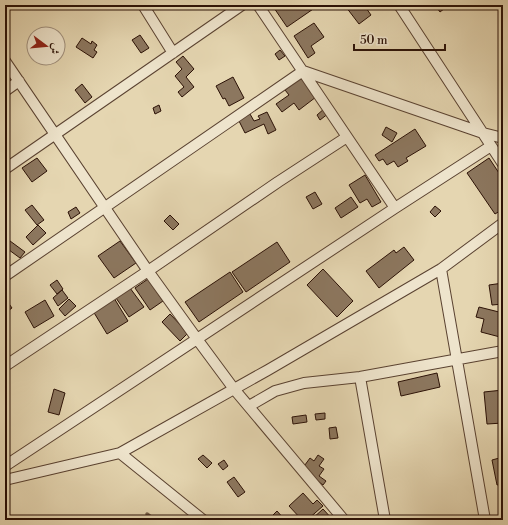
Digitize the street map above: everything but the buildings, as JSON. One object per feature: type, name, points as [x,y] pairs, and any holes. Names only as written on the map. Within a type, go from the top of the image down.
[{"type":"street","points":[[143,5],[173,53]]},
{"type":"street","points":[[5,169],[242,5]]},
{"type":"street","points":[[258,5],[395,208]]},
{"type":"street","points":[[399,5],[503,164]]},
{"type":"street","points":[[5,61],[148,271],[197,339],[234,389],[344,520]]},
{"type":"street","points":[[303,71],[482,133],[503,138]]},
{"type":"street","points":[[5,276],[303,71]]},
{"type":"street","points":[[5,91],[19,80]]},
{"type":"street","points":[[5,366],[347,137]]},
{"type":"street","points":[[5,466],[491,146]]},
{"type":"street","points":[[5,480],[120,453],[234,389],[440,269],[503,223]]},
{"type":"street","points":[[440,269],[485,520]]},
{"type":"street","points":[[249,406],[275,391],[304,383],[360,376],[503,352]]},
{"type":"street","points":[[360,376],[385,520]]},
{"type":"street","points":[[120,453],[203,520]]},
{"type":"waterway","points":[[147,514],[155,520]]}]
